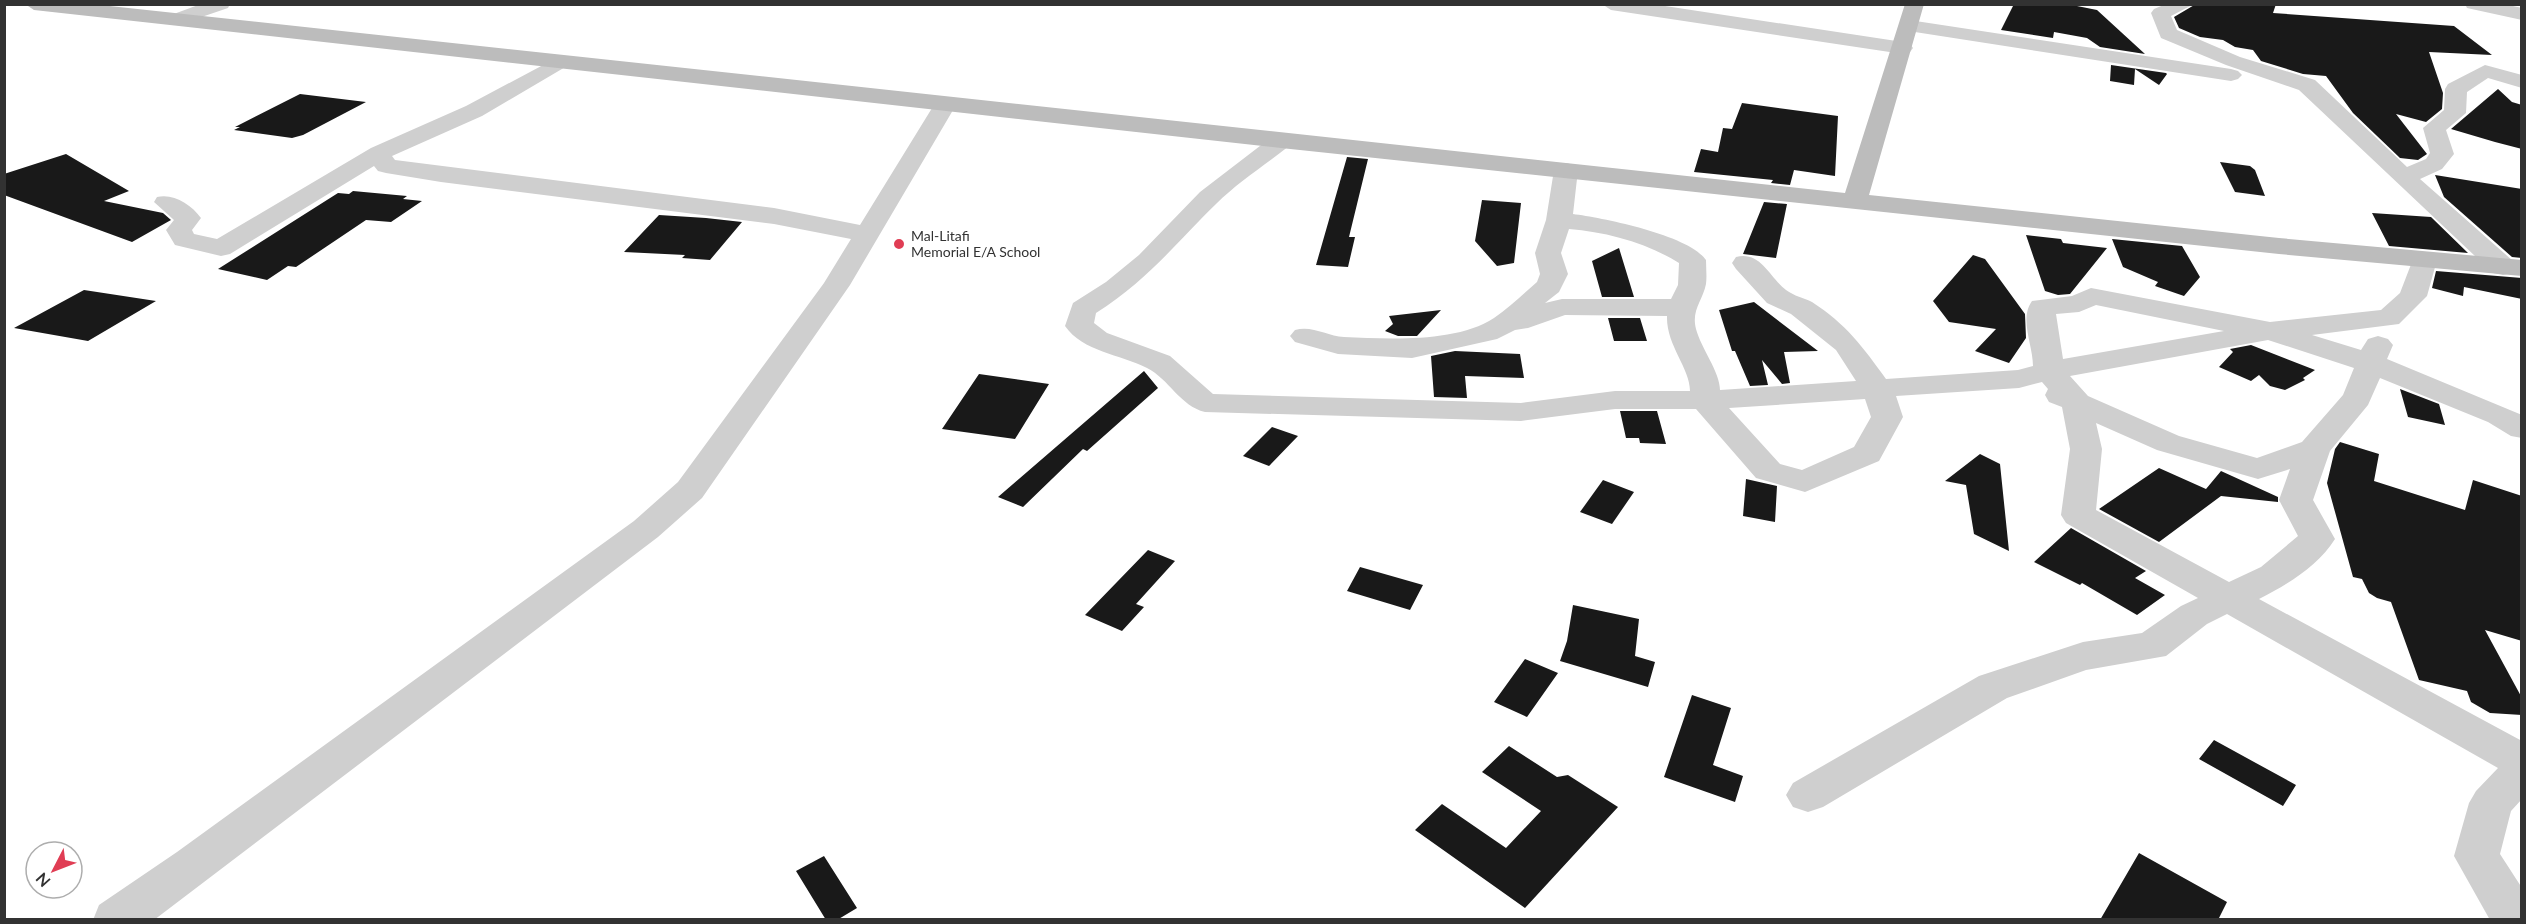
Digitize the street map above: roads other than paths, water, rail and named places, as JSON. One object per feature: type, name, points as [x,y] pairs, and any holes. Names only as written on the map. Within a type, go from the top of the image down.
[{"type":"main road","points":[[34,4],[1281,141],[2516,268]]},
{"type":"main road","points":[[1855,200],[1915,4]]},
{"type":"street","points":[[178,19],[221,4]]},
{"type":"street","points":[[1611,4],[1903,48]]},
{"type":"street","points":[[2185,4],[2161,13],[2168,34],[2224,58],[2307,85],[2404,177],[2516,268]]},
{"type":"street","points":[[2474,4],[2522,14]]},
{"type":"street","points":[[1909,26],[2307,85]]},
{"type":"street","points":[[166,202],[188,218],[179,230],[184,239],[221,248],[380,153],[474,111],[560,62]]},
{"type":"street","points":[[2404,177],[2434,164],[2442,154],[2441,144],[2435,135],[2434,128],[2455,113],[2456,89],[2485,71],[2522,82]]},
{"type":"street","points":[[116,920],[193,866],[646,529],[690,490],[837,285],[945,105]]},
{"type":"street","points":[[1281,141],[1209,197],[1132,275],[1083,309],[1079,326],[1097,339],[1159,362],[1205,403],[1521,412],[1615,400],[1706,400],[1878,390],[2034,375],[2270,332],[2389,318]]},
{"type":"street","points":[[380,153],[386,166],[441,175],[774,216],[867,234]]},
{"type":"street","points":[[1305,336],[1338,345],[1412,349],[1487,333],[1504,324],[1549,286],[1554,274],[1548,253],[1559,220],[1566,170]]},
{"type":"street","points":[[1559,220],[1582,221],[1676,248],[1693,260],[1692,285],[1681,308],[1681,327],[1690,356],[1705,382],[1706,400],[1768,471],[1805,481],[1867,454],[1887,417],[1878,390],[1848,344],[1801,308],[1777,297],[1745,263]]},
{"type":"street","points":[[1808,795],[1993,687],[2083,656],[2152,646],[2194,615],[2229,600],[2274,576],[2316,539],[2296,500],[2314,449],[2357,398],[2389,318],[2413,296],[2424,260]]},
{"type":"street","points":[[2034,375],[2049,357],[2042,339],[2042,307],[2079,304],[2091,296],[2270,332],[2370,363],[2499,415],[2522,429]]},
{"type":"street","points":[[1504,324],[1537,318],[1562,307],[1681,308]]},
{"type":"street","points":[[2034,375],[2076,401],[2168,443],[2258,469],[2314,449]]},
{"type":"street","points":[[2076,401],[2086,449],[2078,515],[2522,761]]},
{"type":"street","points":[[2516,920],[2476,856],[2491,803],[2522,771]]},
{"type":"place","name":"Mal-Litafi Memorial E/A School","points":[[899,244]]}]
